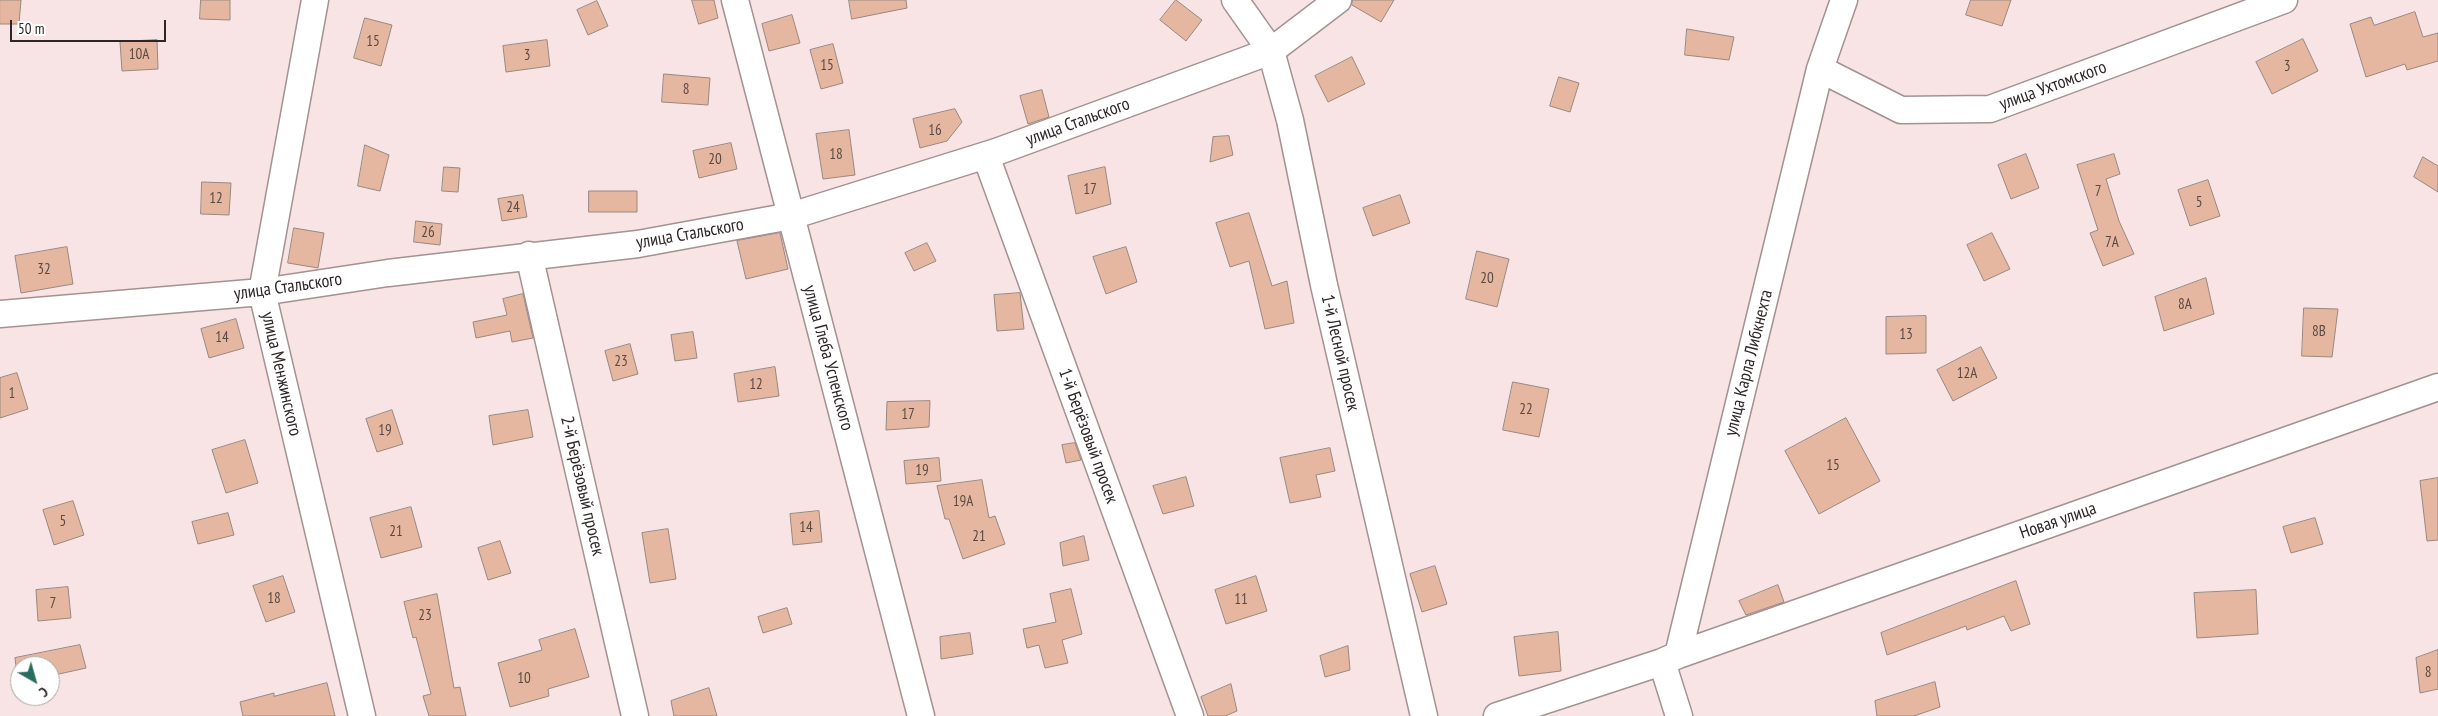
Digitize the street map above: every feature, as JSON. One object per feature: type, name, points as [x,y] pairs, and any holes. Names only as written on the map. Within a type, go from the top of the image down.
[{"type":"street","name":"улица Менжинского","points":[[315,0],[262,292],[362,716]]},
{"type":"street","name":"улица Глеба Успенского","points":[[735,0],[921,716]]},
{"type":"street","name":"1-й Лесной просек","points":[[1235,0],[1271,51],[1290,120],[1324,285],[1424,716]]},
{"type":"street","name":"улица Стальского","points":[[0,314],[262,292],[388,273],[529,255],[638,244],[791,216],[986,156],[1271,51],[1338,0]]},
{"type":"street","name":"улица Карла Либкнехта","points":[[1670,658],[1820,68],[1844,0]]},
{"type":"street","name":"улица Ухтомского","points":[[1820,68],[1901,110],[1990,109],[2284,0]]},
{"type":"street","name":"1-й Берёзовый просек","points":[[986,156],[1190,716]]},
{"type":"street","name":"2-й Берёзовый просек","points":[[529,255],[635,716]]},
{"type":"street","name":"Новая улица","points":[[1497,716],[1670,658],[2438,387]]},
{"type":"street","points":[[1670,658],[1679,716]]},
{"type":"building","points":[[0,0],[21,0],[19,24],[0,24]]},
{"type":"building","points":[[201,0],[230,0],[230,20],[200,19]]},
{"type":"building","points":[[692,0],[714,0],[718,18],[699,24]]},
{"type":"building","points":[[849,0],[906,0],[907,8],[852,19]]},
{"type":"building","points":[[1176,0],[1202,20],[1186,41],[1160,20]]},
{"type":"building","points":[[1353,0],[1394,0],[1381,22],[1352,5]]},
{"type":"building","points":[[1971,0],[2011,0],[2002,26],[1966,15]]},
{"type":"building","points":[[597,1],[608,26],[588,35],[577,10]]},
{"type":"building","points":[[2415,12],[2423,37],[2438,33],[2438,61],[2407,70],[2405,64],[2366,77],[2350,24],[2371,17],[2374,25]]},
{"type":"building","points":[[792,15],[800,43],[769,51],[762,24]]},
{"type":"building","points":[[365,18],[392,25],[381,66],[354,58]]},
{"type":"building","points":[[1687,29],[1734,37],[1729,60],[1685,55]]},
{"type":"building","points":[[2303,39],[2318,71],[2272,94],[2256,62]]},
{"type":"building","points":[[157,40],[158,69],[122,71],[120,42]]},
{"type":"building","points":[[547,40],[550,66],[506,72],[503,46]]},
{"type":"building","points":[[833,44],[843,83],[821,89],[810,50]]},
{"type":"building","points":[[1352,57],[1365,84],[1328,102],[1315,76]]},
{"type":"building","points":[[664,74],[710,78],[708,105],[662,102]]},
{"type":"building","points":[[1559,77],[1579,83],[1570,112],[1550,106]]},
{"type":"building","points":[[1042,90],[1049,117],[1028,124],[1020,96]]},
{"type":"building","points":[[955,109],[962,122],[947,141],[920,148],[913,119]]},
{"type":"building","points":[[849,130],[855,175],[823,179],[816,134]]},
{"type":"building","points":[[1229,136],[1233,155],[1210,162],[1213,137]]},
{"type":"building","points":[[731,143],[737,169],[699,178],[693,151]]},
{"type":"building","points":[[365,145],[389,155],[380,191],[358,186]]},
{"type":"building","points":[[2026,154],[2039,188],[2011,199],[1998,165]]},
{"type":"building","points":[[2114,154],[2120,174],[2106,179],[2119,221],[2134,254],[2103,266],[2090,233],[2098,230],[2077,165]]},
{"type":"building","points":[[2423,157],[2438,166],[2438,192],[2414,177]]},
{"type":"building","points":[[444,167],[460,168],[458,192],[442,191]]},
{"type":"building","points":[[1105,167],[1111,204],[1076,214],[1068,176]]},
{"type":"building","points":[[2208,180],[2220,216],[2190,226],[2178,190]]},
{"type":"building","points":[[202,182],[231,183],[229,215],[201,214]]},
{"type":"building","points":[[589,191],[637,191],[637,212],[589,212]]},
{"type":"building","points":[[523,195],[527,217],[502,221],[498,199]]},
{"type":"building","points":[[1400,195],[1410,223],[1373,236],[1363,208]]},
{"type":"building","points":[[1249,213],[1272,286],[1287,281],[1294,323],[1265,329],[1249,261],[1230,267],[1216,223]]},
{"type":"building","points":[[416,221],[442,224],[440,245],[414,242]]},
{"type":"building","points":[[294,228],[324,233],[318,268],[288,263]]},
{"type":"building","points":[[780,233],[788,269],[746,279],[737,241]]},
{"type":"building","points":[[1992,233],[2010,269],[1984,281],[1967,245]]},
{"type":"building","points":[[927,243],[936,261],[914,271],[905,253]]},
{"type":"building","points":[[67,247],[73,284],[21,293],[15,256]]},
{"type":"building","points":[[1126,247],[1137,282],[1106,294],[1093,257]]},
{"type":"building","points":[[1477,251],[1509,259],[1497,307],[1466,299]]},
{"type":"building","points":[[2206,278],[2214,314],[2164,331],[2155,297]]},
{"type":"building","points":[[1020,293],[1024,329],[997,331],[994,295]]},
{"type":"building","points":[[523,294],[533,338],[512,342],[510,331],[476,338],[473,322],[507,315],[503,299]]},
{"type":"building","points":[[2304,308],[2338,309],[2332,357],[2302,356]]},
{"type":"building","points":[[1926,316],[1926,353],[1886,354],[1886,317]]},
{"type":"building","points":[[236,319],[244,348],[209,358],[201,329]]},
{"type":"building","points":[[693,332],[697,358],[675,361],[671,335]]},
{"type":"building","points":[[630,344],[638,374],[613,381],[605,351]]},
{"type":"building","points":[[1981,347],[1997,378],[1953,401],[1937,370]]},
{"type":"building","points":[[775,367],[779,396],[738,402],[734,374]]},
{"type":"building","points":[[17,373],[28,409],[0,418],[0,378]]},
{"type":"building","points":[[1513,382],[1549,389],[1539,437],[1503,430]]},
{"type":"building","points":[[930,401],[929,427],[886,430],[887,402]]},
{"type":"building","points":[[392,410],[403,444],[377,452],[366,419]]},
{"type":"building","points":[[528,410],[533,437],[493,445],[489,416]]},
{"type":"building","points":[[1846,418],[1880,481],[1819,514],[1785,451]]},
{"type":"building","points":[[245,440],[258,483],[226,493],[212,450]]},
{"type":"building","points":[[1075,443],[1081,460],[1066,463],[1062,445]]},
{"type":"building","points":[[1330,448],[1335,471],[1316,475],[1321,497],[1290,503],[1280,458]]},
{"type":"building","points":[[939,458],[941,481],[906,484],[904,461]]},
{"type":"building","points":[[1186,477],[1194,506],[1163,514],[1153,486]]},
{"type":"building","points":[[2438,478],[2438,540],[2427,541],[2420,481]]},
{"type":"building","points":[[982,480],[989,518],[995,516],[1005,544],[963,559],[949,519],[945,519],[937,486]]},
{"type":"building","points":[[73,501],[84,535],[54,545],[43,510]]},
{"type":"building","points":[[411,507],[422,547],[381,558],[370,518]]},
{"type":"building","points":[[819,511],[822,542],[793,545],[790,514]]},
{"type":"building","points":[[228,513],[234,535],[198,544],[192,522]]},
{"type":"building","points":[[2315,518],[2323,544],[2291,553],[2283,527]]},
{"type":"building","points":[[668,529],[676,579],[650,583],[642,533]]},
{"type":"building","points":[[1084,536],[1089,560],[1063,566],[1060,543]]},
{"type":"building","points":[[500,541],[511,573],[488,580],[478,548]]},
{"type":"building","points":[[1435,566],[1447,604],[1422,612],[1410,574]]},
{"type":"building","points":[[283,576],[295,612],[266,622],[253,586]]},
{"type":"building","points":[[1256,576],[1267,611],[1226,624],[1215,590]]},
{"type":"building","points":[[2016,581],[2030,624],[2011,631],[2004,616],[1967,630],[1966,626],[1887,655],[1881,633]]},
{"type":"building","points":[[1778,585],[1784,602],[1746,615],[1739,601]]},
{"type":"building","points":[[68,587],[71,618],[38,621],[36,590]]},
{"type":"building","points":[[1071,589],[1082,634],[1062,640],[1068,663],[1045,668],[1039,645],[1027,648],[1023,629],[1056,622],[1050,594]]},
{"type":"building","points":[[2256,590],[2258,634],[2197,638],[2194,593]]},
{"type":"building","points":[[437,594],[454,688],[460,687],[466,716],[429,716],[423,696],[431,694],[416,637],[413,638],[404,602]]},
{"type":"building","points":[[787,608],[792,624],[763,633],[758,617]]},
{"type":"building","points":[[575,629],[589,677],[548,689],[549,696],[510,707],[498,663],[542,650],[539,640]]},
{"type":"building","points":[[1558,632],[1561,671],[1519,676],[1514,637]]},
{"type":"building","points":[[970,633],[973,654],[941,659],[940,637]]},
{"type":"building","points":[[80,645],[86,668],[60,674],[60,656],[25,656]]},
{"type":"building","points":[[1348,646],[1350,670],[1325,677],[1320,656]]},
{"type":"building","points":[[2438,650],[2438,689],[2420,693],[2416,658]]},
{"type":"building","points":[[1935,682],[1940,707],[1914,716],[1877,716],[1875,701]]},
{"type":"building","points":[[327,683],[335,716],[243,716],[240,702],[274,693],[274,696]]},
{"type":"building","points":[[1231,684],[1237,711],[1225,716],[1208,716],[1201,697]]},
{"type":"building","points":[[709,688],[717,716],[674,716],[671,701]]}]
